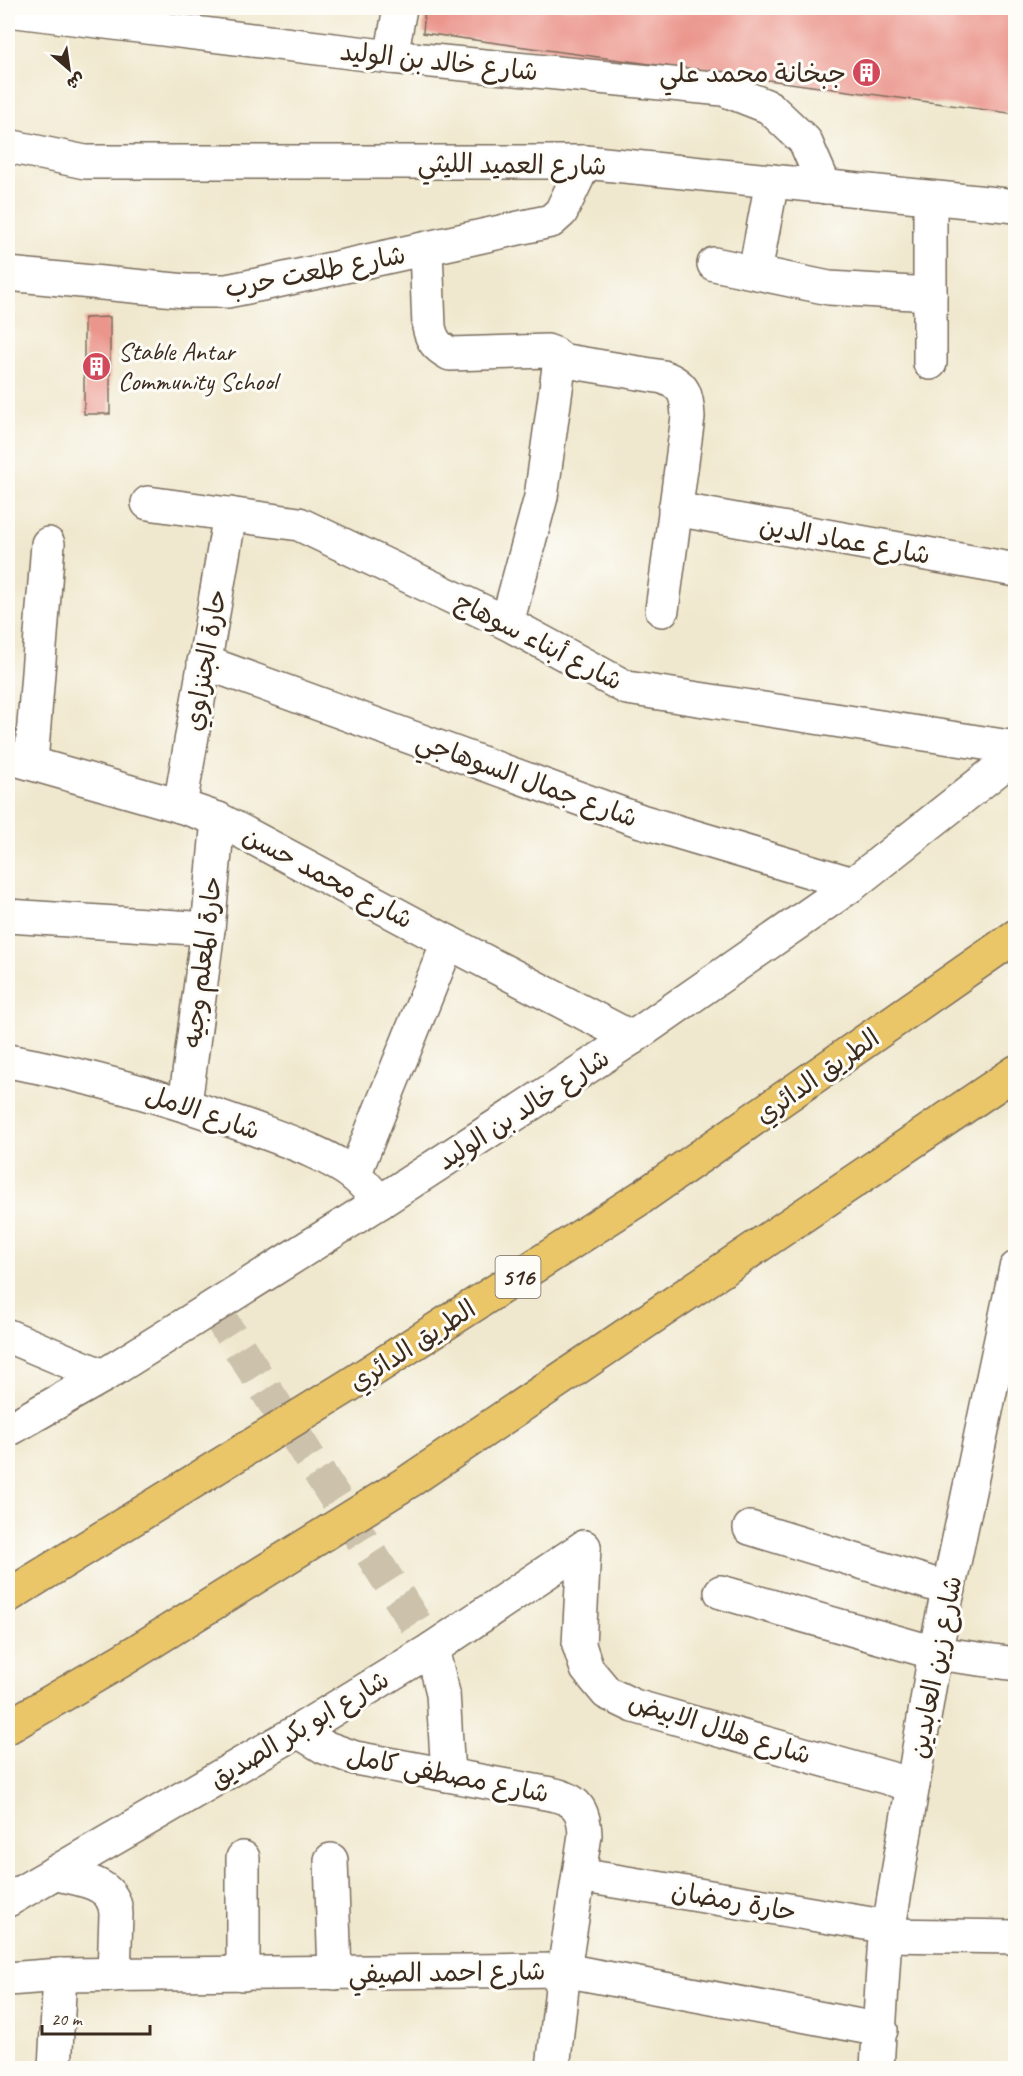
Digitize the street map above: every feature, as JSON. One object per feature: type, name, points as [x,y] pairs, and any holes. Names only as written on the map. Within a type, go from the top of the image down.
[{"type":"highway","name":"الطريق الدائري","points":[[8,1596],[348,1386],[642,1197],[1016,936]]},
{"type":"highway","points":[[8,1727],[124,1659],[411,1479],[1016,1072]]},
{"type":"street","points":[[391,57],[400,8]]},
{"type":"street","name":"شارع خالد بن الوليد","points":[[8,10],[391,57],[723,89],[770,107],[805,141],[825,187]]},
{"type":"street","name":"شارع العميد الليثي","points":[[8,146],[85,162],[585,162],[1016,206]]},
{"type":"street","name":"شارع طلعت حرب","points":[[8,274],[186,291],[227,291],[550,221],[561,212],[585,162]]},
{"type":"street","points":[[755,272],[772,181]]},
{"type":"street","points":[[930,198],[930,363]]},
{"type":"street","points":[[426,249],[431,339],[439,348],[450,354],[547,351],[555,354],[560,360],[663,377],[677,382],[687,398],[688,417],[662,610]]},
{"type":"street","points":[[714,264],[829,288],[930,294]]},
{"type":"street","points":[[507,623],[541,497],[560,360]]},
{"type":"street","name":"شارع أبناء سوهاج","points":[[148,503],[298,524],[507,623],[627,688],[1016,748]]},
{"type":"street","name":"شارع عماد الدين","points":[[675,509],[1016,570]]},
{"type":"street","name":"حارة الجنزاوي","points":[[180,806],[230,514]]},
{"type":"street","points":[[19,760],[48,544]]},
{"type":"street","name":"شارع جمال السوهاجي","points":[[204,662],[641,821],[853,884]]},
{"type":"street","name":"شارع خالد بن الوليد","points":[[8,1430],[103,1376],[380,1202],[632,1038],[853,884],[1016,755]]},
{"type":"street","name":"شارع محمد حسن","points":[[19,760],[218,819],[632,1038]]},
{"type":"street","name":"حارة المعلم وجيه","points":[[185,1104],[208,929],[218,819]]},
{"type":"street","points":[[8,916],[208,929]]},
{"type":"street","points":[[354,1175],[448,942]]},
{"type":"street","name":"شارع الامل","points":[[8,1061],[109,1082],[185,1104],[287,1141],[354,1175],[380,1202]]},
{"type":"street","name":"شارع زين العابدين","points":[[877,2068],[887,1931],[935,1653],[1016,1268]]},
{"type":"street","points":[[10,1334],[103,1376]]},
{"type":"street","points":[[750,1528],[949,1589]]},
{"type":"street","name":"شارع ابو بكر الصديق","points":[[8,1900],[298,1731],[432,1649],[584,1547]]},
{"type":"street","name":"شارع هلال الابيض","points":[[584,1547],[579,1645],[587,1669],[608,1693],[634,1706],[913,1785]]},
{"type":"street","points":[[721,1592],[935,1653],[1016,1664]]},
{"type":"street","points":[[432,1649],[443,1693],[448,1775]]},
{"type":"street","name":"شارع مصطفى كامل","points":[[298,1731],[324,1747],[355,1758],[566,1797],[578,1806],[585,1820],[585,1835],[564,1971],[553,2068]]},
{"type":"street","points":[[243,1858],[243,1974]]},
{"type":"street","points":[[332,1860],[334,1973]]},
{"type":"street","points":[[54,1874],[99,1885],[113,1897],[116,1914],[114,1975]]},
{"type":"street","name":"حارة رمضان","points":[[579,1875],[887,1931],[1016,1937]]},
{"type":"street","name":"شارع احمد الصيفي","points":[[8,1979],[60,1975],[564,1971],[881,2030]]},
{"type":"street","points":[[55,2068],[60,1975]]},
{"type":"building","name":"جبخانة محمد علي","points":[[425,8],[1016,8],[1016,114],[423,33]]},
{"type":"building","name":"Stable Antar Community School","points":[[110,317],[110,414],[84,414],[84,318]]},
{"type":"tunnel","points":[[213,1307],[432,1649]]},
{"type":"place","name":"جبخانة محمد علي","points":[[867,73]]},
{"type":"place","name":"Stable Antar Community School","points":[[97,366]]}]
